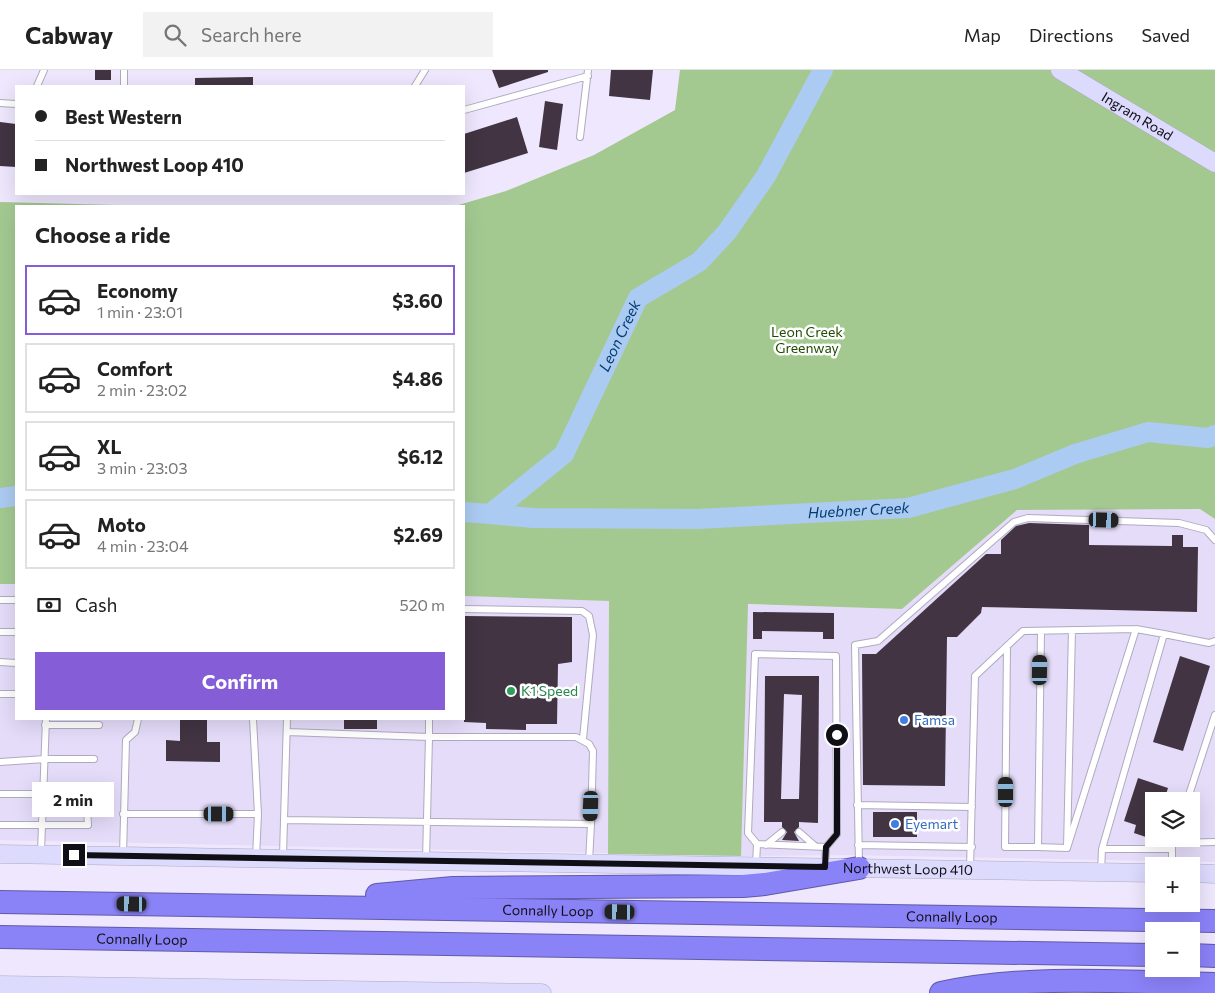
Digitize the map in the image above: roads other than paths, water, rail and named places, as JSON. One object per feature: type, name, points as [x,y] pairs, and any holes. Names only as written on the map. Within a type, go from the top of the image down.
[{"type":"highway","points":[[263,906],[453,888],[743,886],[766,884],[859,868]]},
{"type":"highway","name":"Connally Loop","points":[[0,902],[1215,921]]},
{"type":"highway","name":"Connally Loop","points":[[0,937],[1145,955]]},
{"type":"highway","points":[[1200,955],[1215,956]]},
{"type":"highway","points":[[941,993],[975,985],[1040,982],[1215,984]]},
{"type":"main road","name":"Ingram Road","points":[[1060,70],[1215,164]]},
{"type":"main road","name":"Northwest Loop 410","points":[[0,854],[1145,873]]},
{"type":"main road","points":[[1200,873],[1215,874]]},
{"type":"main road","points":[[0,985],[134,990],[542,993]]},
{"type":"lane","points":[[37,85],[44,70]]},
{"type":"lane","points":[[124,70],[124,85]]},
{"type":"lane","points":[[415,85],[421,71]]},
{"type":"lane","points":[[465,110],[588,73],[580,137]]},
{"type":"lane","points":[[0,103],[15,104]]},
{"type":"lane","points":[[859,868],[855,645],[878,641],[1014,522],[1028,518],[1179,523],[1206,530],[1215,540]]},
{"type":"lane","points":[[0,600],[15,600]]},
{"type":"lane","points":[[465,609],[582,611],[589,616],[593,635],[583,739]]},
{"type":"lane","points":[[1067,848],[1136,629]]},
{"type":"lane","points":[[970,870],[975,676],[1023,631],[1136,629],[1209,644],[1215,641]]},
{"type":"lane","points":[[1067,848],[1072,630]]},
{"type":"lane","points":[[1038,847],[1041,631]]},
{"type":"lane","points":[[0,632],[15,632]]},
{"type":"lane","points":[[1100,872],[1102,849],[1164,634]]},
{"type":"lane","points":[[1007,646],[1006,847],[1067,848]]},
{"type":"lane","points":[[756,866],[757,844],[748,833],[756,654],[836,656],[837,834],[826,847],[825,867]]},
{"type":"lane","points":[[0,662],[15,663]]},
{"type":"lane","points":[[0,694],[15,694]]},
{"type":"lane","points":[[1190,792],[1215,715]]},
{"type":"lane","points":[[123,856],[126,740],[135,732],[138,720]]},
{"type":"lane","points":[[253,720],[258,814],[256,858]]},
{"type":"lane","points":[[283,859],[287,720]]},
{"type":"lane","points":[[426,861],[429,720]]},
{"type":"lane","points":[[41,855],[46,722],[99,725]]},
{"type":"lane","points":[[287,732],[429,737],[576,737],[583,739],[593,751],[589,864]]},
{"type":"lane","points":[[0,762],[44,759],[94,759]]},
{"type":"lane","points":[[0,794],[86,794],[88,825],[0,825]]},
{"type":"lane","points":[[857,805],[972,807]]},
{"type":"lane","points":[[123,814],[258,814]]},
{"type":"lane","points":[[284,820],[591,824]]},
{"type":"lane","points":[[766,845],[782,832]]},
{"type":"lane","points":[[799,832],[815,846]]},
{"type":"lane","points":[[1200,843],[1215,842]]},
{"type":"lane","points":[[757,844],[826,847]]},
{"type":"lane","points":[[858,845],[972,847]]},
{"type":"lane","points":[[1102,849],[1145,846]]},
{"type":"waterway","name":"Leon Creek","points":[[465,512],[490,514],[564,454],[638,298],[699,262],[727,232],[766,176],[823,70]]},
{"type":"waterway","name":"Huebner Creek","points":[[490,514],[533,518],[697,519],[908,508],[1015,479],[1075,454],[1148,432],[1208,438],[1215,435]]},
{"type":"waterway","name":"Leon Creek","points":[[0,498],[15,496]]},
{"type":"place","name":"K1 Speed","points":[[511,691]]},
{"type":"place","name":"Famsa","points":[[904,720]]},
{"type":"place","name":"Eyemart","points":[[895,824]]},
{"type":"park label","name":"Leon Creek Greenway","points":[[807,340]]}]
